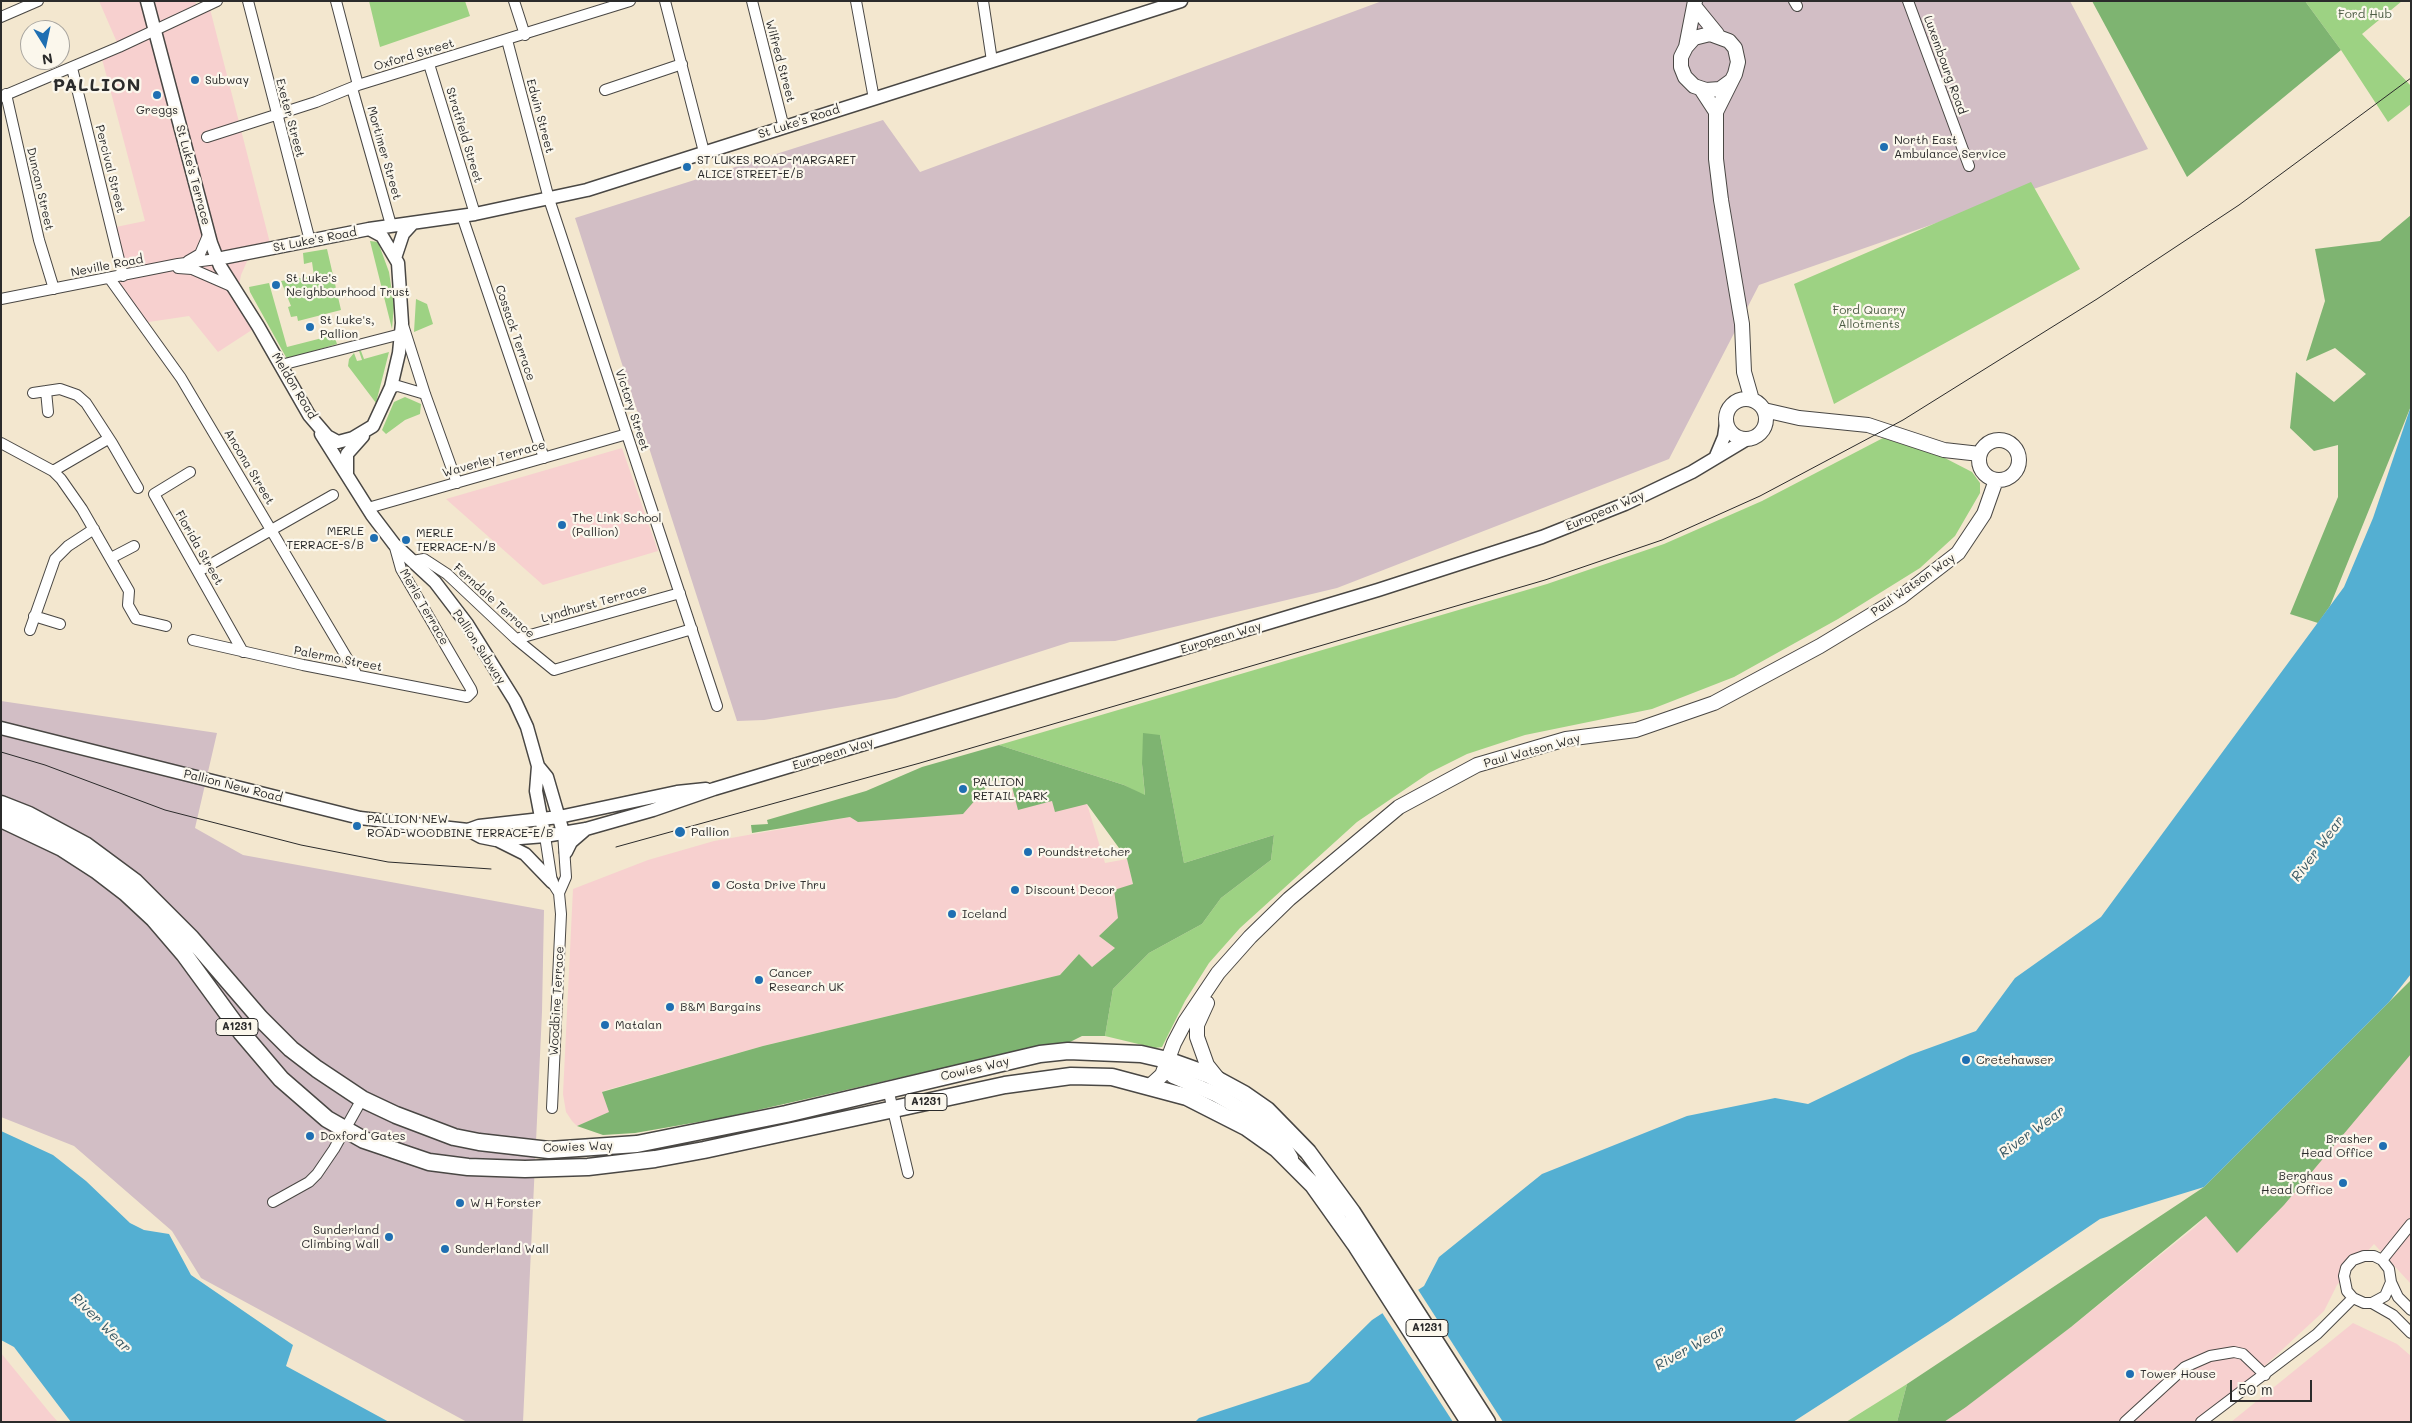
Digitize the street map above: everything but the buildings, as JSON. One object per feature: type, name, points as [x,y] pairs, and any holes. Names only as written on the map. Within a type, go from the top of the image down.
[{"type":"highway","name":"A1231","points":[[1,804],[29,815],[85,845],[135,882],[175,921],[260,1018],[291,1049],[317,1070],[362,1099]]},
{"type":"highway","name":"A1231","points":[[1,819],[62,848],[96,870],[126,893],[154,919],[184,954],[241,1032],[281,1079],[327,1119],[345,1130]]},
{"type":"highway","name":"Cowies Way","points":[[362,1099],[396,1115],[454,1137],[515,1147],[566,1150],[637,1144],[786,1114],[1040,1054],[1068,1051],[1118,1052],[1167,1060],[1221,1082],[1244,1094],[1267,1110],[1289,1130],[1329,1179],[1361,1239]]},
{"type":"highway","name":"Cowies Way","points":[[345,1130],[393,1151],[429,1162],[468,1167],[553,1169],[655,1159],[704,1150],[1005,1085],[1071,1076],[1112,1077],[1187,1097],[1246,1127],[1277,1150],[1299,1170],[1361,1239]]},
{"type":"highway","name":"A1231","points":[[1361,1239],[1469,1422]]},
{"type":"highway","name":"A1231","points":[[1361,1239],[1487,1422]]},
{"type":"main road","points":[[1695,4],[1716,34],[1729,41],[1735,48],[1738,62],[1736,74],[1716,112],[1716,159],[1742,324],[1745,400]]},
{"type":"main road","points":[[1695,4],[1686,46],[1681,57],[1681,67],[1685,76],[1694,86],[1701,89],[1720,89],[1731,81]]},
{"type":"main road","points":[[1686,46],[1701,35],[1716,34]]},
{"type":"main road","points":[[1701,89],[1716,112]]},
{"type":"main road","points":[[1745,400],[1764,410],[1799,418],[1868,425],[1944,450],[1980,454]]},
{"type":"main road","points":[[1745,400],[1729,407],[1726,423],[1736,436],[1747,439],[1758,435],[1765,425],[1764,410]]},
{"type":"main road","points":[[1765,425],[1799,418]]},
{"type":"main road","points":[[1998,440],[2006,440],[2015,446],[2020,459],[2016,471],[2008,478],[1996,480],[1985,474],[1981,468],[1980,454],[1985,445],[1998,440]]},
{"type":"main road","name":"Paul Watson Way","points":[[1150,1086],[1162,1075],[1185,1022],[1227,964],[1289,899],[1408,802],[1477,765],[1566,739],[1636,730],[1714,703],[1820,646],[1900,597],[1958,553],[1984,514],[1996,480]]},
{"type":"main road","name":"Paul Watson Way","points":[[1221,1082],[1207,1065],[1199,1044],[1197,1025],[1227,964]]},
{"type":"main road","points":[[1167,1060],[1168,1069],[1173,1076],[1229,1101],[1282,1141],[1299,1170]]},
{"type":"street","points":[[1,17],[38,1]]},
{"type":"street","name":"St Luke's Terrace","points":[[147,1],[209,233]]},
{"type":"street","points":[[4,96],[72,68],[217,1]]},
{"type":"street","name":"Exeter Street","points":[[248,1],[310,241]]},
{"type":"street","name":"Mortimer Street","points":[[336,1],[355,86],[391,226]]},
{"type":"street","points":[[514,1],[525,35]]},
{"type":"street","name":"Oxford Street","points":[[207,136],[355,86],[525,35],[605,5],[630,1]]},
{"type":"street","points":[[665,1],[704,152]]},
{"type":"street","name":"Wilfred Street","points":[[752,1],[784,128]]},
{"type":"street","points":[[856,1],[874,98]]},
{"type":"street","points":[[983,1],[992,62]]},
{"type":"street","name":"St Luke's Road","points":[[217,259],[369,229],[469,215],[587,190],[1181,1]]},
{"type":"street","name":"Luxembourg Road","points":[[1908,1],[1969,166]]},
{"type":"street","name":"Edwin Street","points":[[507,40],[549,199]]},
{"type":"street","name":"Stratfield Street","points":[[429,64],[469,215]]},
{"type":"street","points":[[605,90],[682,64]]},
{"type":"street","name":"Percival Street","points":[[72,68],[123,276]]},
{"type":"street","name":"Duncan Street","points":[[4,96],[39,240],[54,289]]},
{"type":"street","name":"Victory Street","points":[[549,199],[717,706]]},
{"type":"street","name":"Cossack Terrace","points":[[469,215],[544,458]]},
{"type":"street","points":[[395,258],[404,234],[413,223]]},
{"type":"street","points":[[348,477],[346,466],[347,454],[373,426],[391,386],[402,328],[398,263],[382,236],[369,229]]},
{"type":"street","points":[[185,263],[200,254],[209,233],[218,245],[226,250],[253,252]]},
{"type":"street","name":"Meldon Road","points":[[209,233],[217,259],[231,286],[281,365],[309,415],[327,436],[338,442],[352,438],[373,426]]},
{"type":"street","points":[[162,267],[192,269],[231,286],[234,263],[253,252]]},
{"type":"street","name":"Neville Road","points":[[1,299],[162,267],[217,259]]},
{"type":"street","name":"Ancona Street","points":[[110,278],[181,378],[357,675]]},
{"type":"street","points":[[281,365],[402,328]]},
{"type":"street","points":[[402,328],[458,483]]},
{"type":"street","points":[[391,386],[398,386],[425,394]]},
{"type":"street","points":[[33,393],[60,389],[77,395],[86,403],[138,488]]},
{"type":"street","points":[[46,391],[48,412]]},
{"type":"street","name":"Merle Terrace","points":[[309,415],[368,508],[394,544],[401,569],[471,689]]},
{"type":"street","points":[[1716,456],[1724,437],[1726,423]]},
{"type":"street","name":"Waverley Terrace","points":[[368,508],[627,434]]},
{"type":"street","points":[[53,471],[108,439]]},
{"type":"street","name":"European Way","points":[[545,836],[586,829],[694,798],[714,789],[1369,593],[1542,537],[1625,504],[1692,472],[1747,439]]},
{"type":"street","points":[[1,443],[53,471],[69,487],[129,591],[128,605],[136,619],[166,626]]},
{"type":"street","name":"Florida Street","points":[[190,472],[154,494],[243,652]]},
{"type":"street","points":[[199,571],[333,495]]},
{"type":"street","points":[[30,630],[55,559],[68,546],[94,529]]},
{"type":"street","name":"Pallion Subway","points":[[394,544],[435,582],[467,624],[515,701],[527,727],[538,766],[536,791],[545,836]]},
{"type":"street","points":[[111,558],[134,546]]},
{"type":"street","name":"Ferndale Terrace","points":[[413,560],[424,559],[447,574],[516,639],[554,670],[692,629]]},
{"type":"street","name":"Lyndhurst Terrace","points":[[516,639],[680,594]]},
{"type":"street","points":[[34,616],[60,624]]},
{"type":"street","name":"Palermo Street","points":[[193,640],[462,697],[470,695],[471,689]]},
{"type":"street","name":"Pallion New Road","points":[[1,728],[360,818],[468,830],[481,837],[496,840],[545,836]]},
{"type":"street","name":"Pallion Subway","points":[[538,766],[547,777],[563,832]]},
{"type":"street","name":"European Way","points":[[542,820],[676,792],[714,789]]},
{"type":"street","name":"Pallion New Road","points":[[468,830],[479,826],[542,820]]},
{"type":"street","points":[[566,852],[571,842],[586,829]]},
{"type":"street","name":"Woodbine Terrace","points":[[559,893],[566,877],[566,852],[563,832]]},
{"type":"street","name":"Woodbine Terrace","points":[[545,836],[552,882],[559,893],[561,914],[552,1108]]},
{"type":"street","points":[[496,840],[525,854],[552,882]]},
{"type":"street","points":[[888,1089],[908,1173]]},
{"type":"street","points":[[273,1202],[309,1182],[327,1160],[362,1099]]},
{"type":"street","points":[[2382,1260],[2411,1224]]},
{"type":"street","points":[[2411,1310],[2398,1298],[2391,1282],[2389,1269],[2382,1260],[2374,1256],[2364,1256],[2353,1260],[2346,1268],[2344,1283],[2353,1298],[2359,1302],[2372,1303],[2392,1315],[2411,1333]]},
{"type":"street","points":[[2372,1303],[2385,1296],[2391,1282]]},
{"type":"street","points":[[2201,1422],[2317,1334],[2353,1298]]},
{"type":"street","points":[[2125,1422],[2185,1367],[2210,1356],[2234,1352],[2243,1354],[2265,1375]]},
{"type":"shaded area","points":[[99,1],[195,1],[198,9],[209,5],[271,247],[248,259],[241,275],[237,296],[258,326],[218,352],[189,316],[142,323],[110,279],[123,276],[111,228],[145,221],[101,55],[119,47]]},
{"type":"shaded area","points":[[1382,1],[2070,1],[2148,149],[1759,285],[1669,459],[1337,588],[1115,641],[1070,642],[896,698],[764,720],[737,721],[575,218],[883,120],[920,172]]},
{"type":"shaded area","name":"The Link School (Pallion)","points":[[622,448],[658,551],[543,585],[446,499]]},
{"type":"shaded area","points":[[1,701],[217,733],[195,828],[243,855],[544,910],[542,1012],[523,1422],[467,1422],[201,1278],[172,1231],[74,1146],[1,1117]]},
{"type":"shaded area","name":"PALLION RETAIL PARK","points":[[997,791],[1051,793],[1087,804],[1105,863],[1127,859],[1133,884],[1118,918],[1115,948],[1092,967],[1079,954],[1060,975],[763,1046],[603,1091],[610,1112],[577,1126],[572,1121],[566,1112],[563,1094],[573,889],[648,860],[714,841]]},
{"type":"shaded area","points":[[2411,1033],[2411,1284],[2374,1244],[2337,1285],[2324,1311],[2204,1422],[1944,1422],[2071,1327],[2194,1228],[2301,1122]]},
{"type":"shaded area","points":[[2353,1323],[2397,1344],[2411,1356],[2411,1422],[2231,1422]]},
{"type":"shaded area","points":[[1,1353],[50,1413],[58,1422],[1,1422]]},
{"type":"green space","points":[[369,1],[465,1],[470,16],[380,47]]},
{"type":"green space","points":[[2092,1],[2305,1],[2341,50],[2187,177]]},
{"type":"green space","name":"Ford Hub","points":[[2305,1],[2402,1],[2362,34],[2411,86],[2411,104],[2388,122],[2341,50]]},
{"type":"green space","name":"Ford Quarry Allotments","points":[[2031,182],[2080,269],[1834,404],[1794,284]]},
{"type":"green space","points":[[2411,215],[2411,406],[2330,606],[2318,623],[2290,614],[2338,497],[2338,445],[2314,451],[2290,428],[2296,372],[2334,402],[2366,374],[2335,348],[2306,361],[2325,301],[2315,249],[2380,241]]},
{"type":"green space","points":[[370,241],[378,242],[389,272],[394,305],[392,329]]},
{"type":"green space","points":[[327,249],[341,310],[298,321],[297,316],[291,317],[288,307],[291,306],[281,281],[314,276],[312,262],[304,264],[303,253]]},
{"type":"green space","points":[[269,283],[287,347],[334,335],[337,344],[287,359],[250,292],[249,287]]},
{"type":"green space","points":[[416,299],[427,304],[433,324],[414,332]]},
{"type":"green space","points":[[359,351],[361,351],[364,359],[389,352],[376,403],[348,366],[349,359],[354,353],[357,361],[362,360]]},
{"type":"green space","points":[[405,397],[421,404],[420,414],[405,420],[386,434],[382,430],[394,402]]},
{"type":"green space","points":[[1883,438],[1941,456],[1972,472],[1980,483],[1980,493],[1955,536],[1920,568],[1838,619],[1734,677],[1652,709],[1525,735],[1467,754],[1429,773],[1357,822],[1240,928],[1209,963],[1185,1001],[1162,1047],[1155,1048],[1105,1036],[1113,989],[1149,953],[1202,924],[1221,898],[1271,860],[1274,835],[1184,863],[1160,735],[1142,764],[1145,796],[1124,785],[999,745],[1547,584],[1664,544],[1762,501]]},
{"type":"green space","points":[[1143,733],[1160,735],[1184,863],[1274,835],[1271,860],[1221,898],[1202,924],[1149,953],[1113,989],[1105,1036],[1082,1036],[1068,1043],[1026,1049],[727,1117],[635,1133],[603,1135],[577,1126],[609,1112],[602,1092],[763,1046],[1060,975],[1079,954],[1092,967],[1115,948],[1099,936],[1118,918],[1114,890],[1133,884],[1127,859],[1087,804],[1055,812],[1052,801],[1018,810],[1010,779],[992,781],[963,814],[858,822],[850,817],[752,833],[751,825],[768,824],[767,820],[866,791],[922,767],[999,745],[1124,785],[1145,795],[1142,764]]},
{"type":"green space","points":[[2411,980],[2411,1054],[2284,1205],[2237,1253],[2206,1216],[2071,1327],[1944,1422],[1897,1422],[1907,1384],[2204,1187]]},
{"type":"green space","points":[[1907,1384],[1897,1422],[1846,1422]]},
{"type":"water","name":"River Wear","points":[[2411,406],[2411,974],[2389,1002],[2204,1187],[2100,1219],[1948,1322],[1793,1422],[1195,1422],[1199,1418],[1309,1382],[1372,1320],[1424,1286],[1439,1257],[1542,1174],[1687,1116],[1775,1098],[1808,1104],[1910,1055],[1976,1031],[2015,978],[2101,917],[2344,587],[2373,518]]},
{"type":"water","name":"River Wear","points":[[1,1131],[53,1155],[86,1181],[130,1223],[144,1230],[169,1234],[191,1275],[293,1345],[286,1366],[389,1422],[71,1422],[14,1347],[1,1340]]},
{"type":"pier","points":[[1417,1288],[1503,1422],[1453,1422],[1381,1311]]},
{"type":"tram line","points":[[616,847],[920,763],[1545,580],[1662,540],[1760,496],[1903,420],[2097,299],[2239,205],[2411,78]]},
{"type":"tram line","points":[[1,752],[45,765],[165,810],[301,845],[388,862],[491,869]]},
{"type":"place","name":"Subway","points":[[195,80]]},
{"type":"place","name":"Greggs","points":[[157,95]]},
{"type":"place","name":"North East Ambulance Service","points":[[1884,147]]},
{"type":"place","name":"ST LUKES ROAD-MARGARET ALICE STREET-E/B","points":[[687,167]]},
{"type":"place","name":"St Luke's Neighbourhood Trust","points":[[276,285]]},
{"type":"place","name":"St Luke's, Pallion","points":[[310,327]]},
{"type":"place","name":"The Link School (Pallion)","points":[[562,525]]},
{"type":"place","name":"MERLE TERRACE-S/B","points":[[374,538]]},
{"type":"place","name":"MERLE TERRACE-N/B","points":[[406,540]]},
{"type":"place","name":"PALLION RETAIL PARK","points":[[963,789]]},
{"type":"place","name":"PALLION NEW ROAD-WOODBINE TERRACE-E/B","points":[[357,826]]},
{"type":"place","name":"Pallion","points":[[680,832]]},
{"type":"place","name":"Poundstretcher","points":[[1028,852]]},
{"type":"place","name":"Costa Drive Thru","points":[[716,885]]},
{"type":"place","name":"Discount Decor","points":[[1015,890]]},
{"type":"place","name":"Iceland","points":[[952,914]]},
{"type":"place","name":"Cancer Research UK","points":[[759,980]]},
{"type":"place","name":"B&M Bargains","points":[[670,1007]]},
{"type":"place","name":"Matalan","points":[[605,1025]]},
{"type":"place","name":"Cretehawser","points":[[1966,1060]]},
{"type":"place","name":"Doxford Gates","points":[[310,1136]]},
{"type":"place","name":"Brasher Head Office","points":[[2383,1146]]},
{"type":"place","name":"Berghaus Head Office","points":[[2343,1183]]},
{"type":"place","name":"W H Forster","points":[[460,1203]]},
{"type":"place","name":"Sunderland Climbing Wall","points":[[389,1237]]},
{"type":"place","name":"Sunderland Wall","points":[[445,1249]]},
{"type":"place","name":"Tower House","points":[[2130,1374]]},
{"type":"district","name":"PALLION","points":[[97,85]]}]
